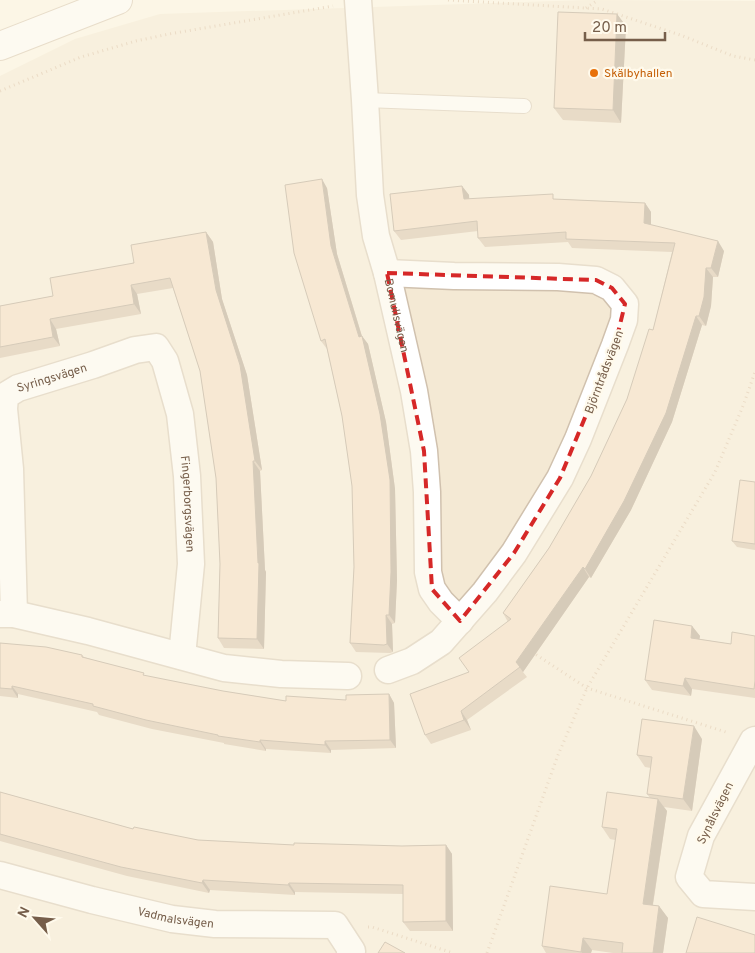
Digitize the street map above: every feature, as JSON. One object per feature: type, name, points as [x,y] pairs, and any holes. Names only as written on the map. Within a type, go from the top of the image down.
[{"type":"street","points":[[0,46],[118,0]]},
{"type":"street","name":"Bomullsvägen","points":[[358,1],[370,195],[376,236],[387,273],[414,391],[424,451],[427,492],[428,572],[432,589],[441,602],[460,621]]},
{"type":"street","name":"Björntrådsvägen","points":[[387,273],[558,277],[596,280],[612,288],[625,304],[624,320],[615,345],[578,439],[560,478],[514,553],[485,592],[460,621]]},
{"type":"street","name":"Syringsvägen","points":[[7,614],[10,469],[4,409],[5,396],[18,388],[135,350],[156,347],[161,354]]},
{"type":"street","name":"Fingerborgsvägen","points":[[161,354],[165,361],[180,414],[187,476],[191,564],[182,656]]},
{"type":"street","points":[[7,614],[88,631],[224,668],[281,674],[348,676]]},
{"type":"street","points":[[388,670],[412,661],[428,651],[441,642],[460,621]]},
{"type":"street","name":"Synålsvägen","points":[[754,740],[701,836],[689,877],[702,894],[755,897]]},
{"type":"street","name":"Vadmalsvägen","points":[[0,875],[172,919],[344,940]]},
{"type":"lane","points":[[365,100],[524,106]]},
{"type":"path","points":[[448,0],[602,9],[683,36],[733,56],[755,60]]},
{"type":"path","points":[[586,8],[598,0]]},
{"type":"path","points":[[0,91],[81,57],[136,41],[358,1]]},
{"type":"path","points":[[487,953],[558,755],[587,688],[715,472],[744,406],[755,372]]},
{"type":"path","points":[[532,652],[587,688],[754,740]]},
{"type":"path","points":[[344,940],[372,928],[453,953]]},
{"type":"highlighted area","points":[[387,273],[596,280],[612,288],[625,304],[615,345],[560,478],[514,553],[460,621],[432,589],[424,451]]},
{"type":"shaded area","points":[[588,0],[755,1],[755,953],[0,953],[0,76],[75,39],[160,14]]},
{"type":"building","name":"Skälbyhallen","points":[[558,12],[617,14],[613,110],[554,108]]},
{"type":"building","points":[[322,179],[331,246],[359,337],[362,336],[380,414],[390,480],[391,572],[389,615],[386,615],[387,644],[384,645],[350,643],[354,567],[352,486],[342,416],[325,339],[321,341],[294,253],[285,185]]},
{"type":"building","points":[[462,186],[464,199],[553,194],[553,199],[645,203],[644,223],[718,241],[711,268],[706,268],[704,297],[699,316],[696,316],[666,413],[624,501],[585,569],[583,567],[516,662],[520,667],[461,711],[464,720],[425,735],[410,694],[469,672],[459,658],[511,619],[503,613],[549,548],[591,476],[627,399],[649,329],[653,330],[675,243],[566,239],[566,232],[478,238],[477,221],[394,231],[390,194]]},
{"type":"building","points":[[206,232],[216,290],[240,365],[255,461],[253,461],[259,563],[257,639],[218,638],[220,564],[216,478],[200,371],[170,278],[131,285],[134,304],[50,319],[53,337],[0,347],[0,306],[53,296],[50,278],[134,263],[131,245]]},
{"type":"building","points":[[740,480],[755,482],[755,544],[732,541]]},
{"type":"building","points":[[654,620],[692,626],[691,638],[731,644],[732,632],[755,636],[754,689],[685,678],[683,686],[645,680]]},
{"type":"building","points":[[0,643],[46,647],[82,655],[82,657],[144,673],[143,675],[286,701],[286,696],[346,700],[346,695],[389,694],[390,740],[325,741],[325,745],[260,740],[260,742],[218,736],[146,720],[93,706],[93,704],[12,686],[12,689],[0,688]]},
{"type":"building","points":[[642,719],[694,726],[683,799],[647,794],[652,757],[637,755]]},
{"type":"building","points":[[0,792],[133,829],[134,827],[198,840],[294,845],[294,843],[402,846],[446,845],[446,921],[403,922],[403,885],[289,883],[288,885],[203,880],[202,883],[121,867],[0,834]]},
{"type":"building","points":[[607,792],[658,799],[643,904],[659,906],[653,953],[622,953],[623,943],[583,938],[581,952],[542,946],[550,886],[607,894],[617,829],[602,827]]},
{"type":"building","points":[[697,917],[755,935],[755,953],[686,953]]},
{"type":"building","points":[[385,942],[405,953],[378,953]]},
{"type":"place","name":"Skälbyhallen","points":[[594,73]]}]
